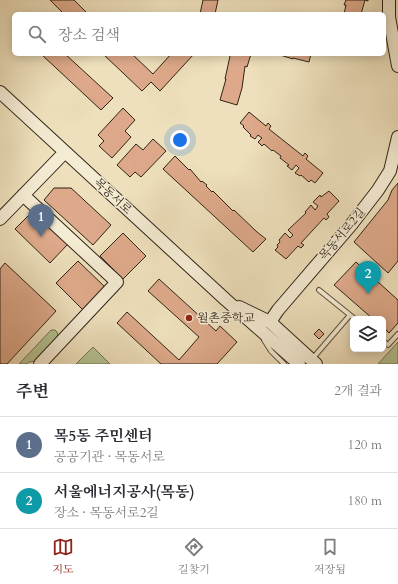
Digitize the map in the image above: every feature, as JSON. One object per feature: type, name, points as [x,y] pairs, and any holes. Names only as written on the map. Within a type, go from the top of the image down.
[{"type":"street","points":[[389,0],[389,17],[398,66]]},
{"type":"street","name":"목동서로","points":[[0,92],[257,327],[293,363]]},
{"type":"street","name":"목동서로2길","points":[[270,322],[278,310],[351,225],[378,190],[390,171],[398,137]]},
{"type":"street","points":[[0,219],[65,152]]},
{"type":"street","points":[[23,194],[117,282],[40,364]]},
{"type":"street","name":"목동서로","points":[[226,300],[270,322],[314,362]]},
{"type":"lane","points":[[314,362],[350,315],[319,290]]},
{"type":"lane","points":[[386,343],[388,345],[398,334]]},
{"type":"green space","points":[[51,330],[55,330],[58,336],[36,361],[29,362],[27,364],[19,364]]},
{"type":"green space","points":[[398,342],[398,364],[378,364]]},
{"type":"green space","points":[[93,347],[110,364],[76,364]]},
{"type":"building","points":[[50,0],[74,0],[86,12],[62,12]]},
{"type":"building","points":[[203,0],[218,0],[215,12],[200,12]]},
{"type":"building","points":[[346,0],[365,0],[362,12],[344,12],[346,5],[344,5]]},
{"type":"building","points":[[43,56],[67,56],[113,98],[101,110]]},
{"type":"building","points":[[105,56],[134,56],[153,74],[169,56],[192,56],[160,91],[151,82],[142,91]]},
{"type":"building","points":[[230,56],[250,56],[247,67],[245,66],[242,88],[237,105],[220,100]]},
{"type":"building","points":[[283,56],[310,56],[309,62]]},
{"type":"building","points":[[123,108],[135,120],[125,131],[131,137],[112,158],[99,146],[104,141],[98,135]]},
{"type":"building","points":[[249,112],[266,126],[268,123],[271,126],[269,129],[303,156],[305,153],[308,156],[306,159],[323,173],[315,183],[311,180],[309,182],[301,175],[300,176],[295,173],[299,168],[296,165],[292,170],[287,166],[289,165],[280,158],[281,156],[264,144],[262,146],[258,142],[262,138],[258,135],[255,139],[250,136],[251,135],[240,123]]},
{"type":"building","points":[[153,139],[166,151],[141,177],[135,172],[130,177],[117,165],[136,144],[143,150]]},
{"type":"building","points":[[175,156],[189,170],[190,169],[201,182],[202,181],[207,185],[206,186],[212,192],[213,191],[233,211],[234,210],[266,239],[253,252],[163,169]]},
{"type":"building","points":[[398,183],[398,261],[388,273],[354,242],[388,200],[392,190]]},
{"type":"building","points":[[54,188],[71,188],[111,225],[93,245],[44,200]]},
{"type":"building","points":[[329,191],[339,201],[327,214],[329,217],[326,220],[324,218],[301,243],[304,245],[301,248],[298,246],[286,259],[275,250],[280,242],[279,240],[285,233],[290,238],[293,235],[288,230],[306,213],[305,212],[311,205],[315,210],[318,206],[313,202],[320,195],[321,197]]},
{"type":"building","points":[[33,211],[68,244],[50,263],[15,229]]},
{"type":"building","points":[[123,233],[146,256],[123,279],[100,256]]},
{"type":"building","points":[[78,261],[105,287],[83,310],[56,283]]},
{"type":"building","points":[[356,262],[398,300],[398,323],[389,333],[386,330],[386,316],[370,316],[334,285]]},
{"type":"building","points":[[5,263],[56,311],[7,364],[0,364],[0,269]]},
{"type":"building","name":"월촌중학교","points":[[159,279],[216,331],[220,326],[237,342],[217,364],[161,364],[117,323],[127,312],[179,360],[199,337],[148,291]]},
{"type":"building","points":[[319,329],[324,334],[319,339],[314,334]]},
{"type":"place","name":"목5동 주민센터","points":[[41,237]]},
{"type":"place","name":"서울에너지공사(목동)","points":[[368,294]]},
{"type":"place","name":"월촌중학교","points":[[189,318]]}]
